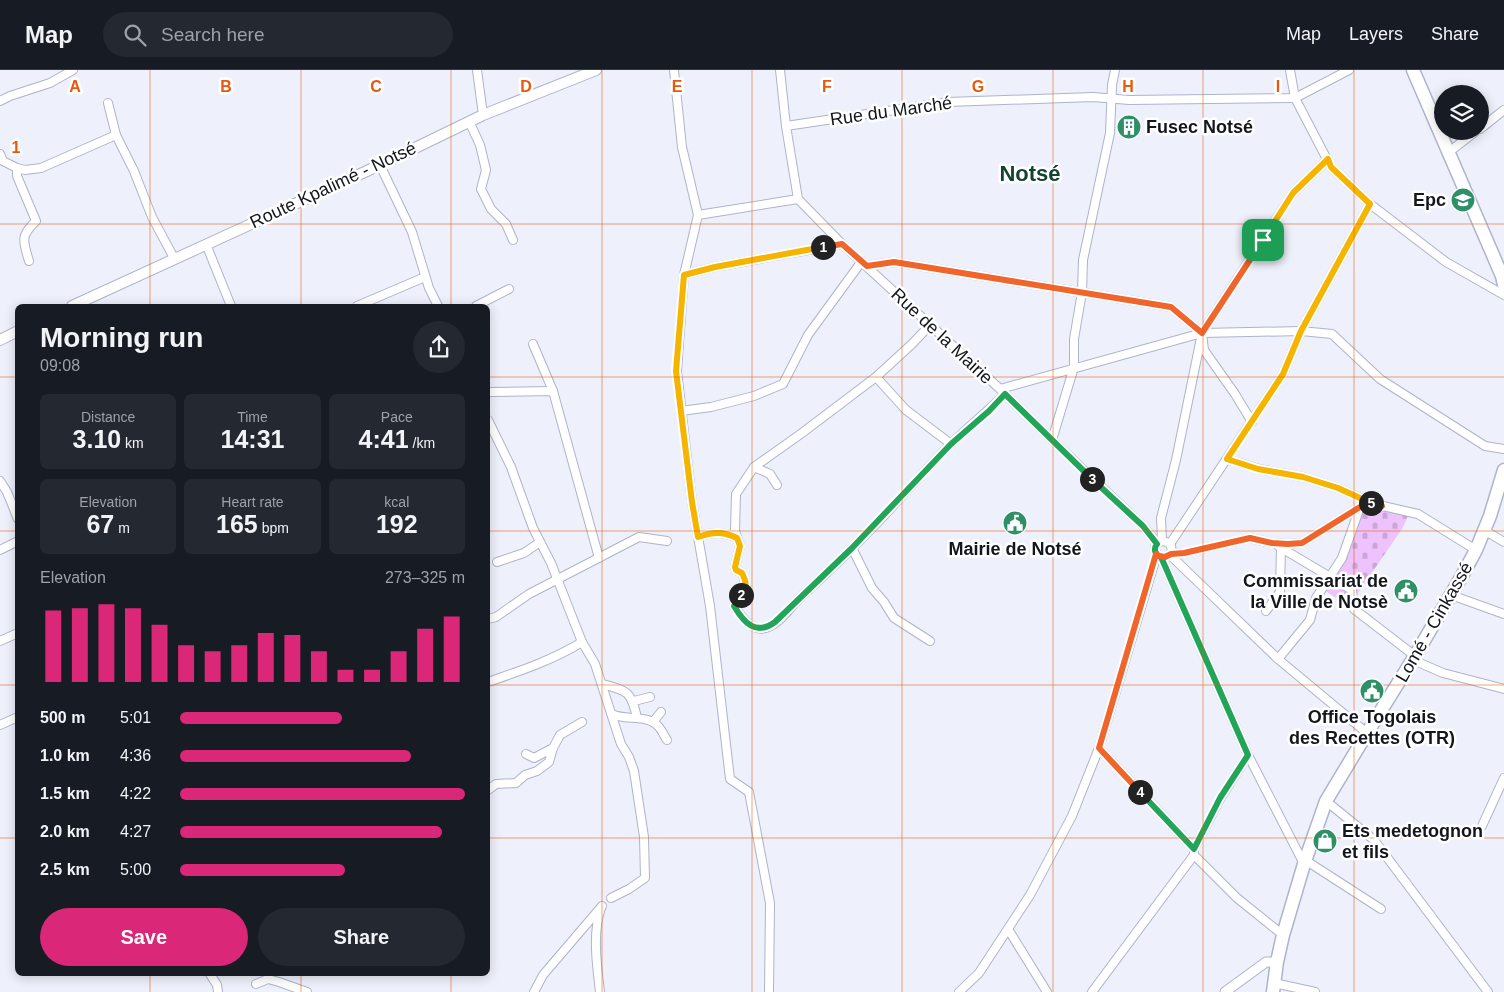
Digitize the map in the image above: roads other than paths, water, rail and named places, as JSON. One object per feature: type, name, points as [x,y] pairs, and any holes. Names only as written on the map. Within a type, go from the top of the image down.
[{"type":"highway","points":[[1413,70],[1503,279]]},
{"type":"highway","name":"Lomé - Cinkassé","points":[[1273,987],[1283,935],[1326,801],[1366,733],[1414,658],[1476,550],[1496,501],[1504,470]]},
{"type":"main road","name":"Route Kpalimé - Notsé","points":[[76,304],[380,165],[483,115],[596,70]]},
{"type":"main road","points":[[0,340],[15,333]]},
{"type":"street","points":[[477,70],[483,115]]},
{"type":"street","points":[[674,70],[682,147],[698,214],[684,275],[676,371],[692,502],[710,606],[730,779],[749,792],[770,903],[769,992]]},
{"type":"street","points":[[698,214],[798,199],[786,126],[780,70]]},
{"type":"street","points":[[1052,440],[1074,367],[1074,339],[1082,292],[1083,260],[1110,133],[1115,70]]},
{"type":"street","points":[[1290,70],[1295,98],[1331,167],[1370,204],[1446,262],[1504,295]]},
{"type":"street","name":"Rue du Marché","points":[[786,126],[948,102],[1094,97],[1139,100],[1295,98],[1349,70]]},
{"type":"street","points":[[0,101],[10,96],[50,84],[71,71]]},
{"type":"street","points":[[108,103],[116,135],[134,171],[152,216],[174,258]]},
{"type":"street","points":[[1489,121],[1504,110]]},
{"type":"street","points":[[470,121],[480,145],[486,170],[481,189],[491,208],[506,224],[513,240]]},
{"type":"street","points":[[1,160],[25,170],[41,168],[116,135]]},
{"type":"street","points":[[1449,152],[1464,140]]},
{"type":"street","points":[[1170,554],[1172,549],[1163,543],[1160,518],[1176,460],[1202,333],[1293,193],[1328,159]]},
{"type":"street","points":[[380,165],[412,232],[425,277],[437,304]]},
{"type":"street","points":[[17,168],[17,176],[36,221],[27,230],[23,243],[29,261]]},
{"type":"street","name":"Rue de la Mairie","points":[[798,199],[842,244],[1163,543]]},
{"type":"street","points":[[1370,204],[1301,331],[1283,374],[1227,459],[1163,543],[1155,549],[1248,755],[1305,862],[1381,909]]},
{"type":"street","points":[[206,244],[230,304]]},
{"type":"street","points":[[684,275],[715,267],[842,244]]},
{"type":"street","points":[[681,411],[711,407],[754,396],[783,384],[808,335],[864,264],[894,262],[1171,307],[1202,333],[1204,350],[1252,422]]},
{"type":"street","points":[[362,304],[425,277]]},
{"type":"street","points":[[480,304],[509,289]]},
{"type":"street","points":[[930,325],[876,377],[754,466],[736,494],[735,531],[740,546],[735,567],[736,570],[742,573],[746,587],[734,606],[740,616],[752,626],[763,629],[782,616],[852,548],[951,444],[989,411],[1002,391],[1074,367],[1202,333],[1301,331],[1332,334],[1380,379],[1486,446],[1504,449]]},
{"type":"street","points":[[533,344],[553,391],[599,558]]},
{"type":"street","points":[[876,377],[906,410],[951,444]]},
{"type":"street","points":[[490,392],[553,391]]},
{"type":"street","points":[[490,424],[511,467],[533,528],[558,579],[582,642],[596,664],[621,744],[629,756],[634,771],[644,837],[645,878],[629,889],[610,898]]},
{"type":"street","points":[[1227,459],[1258,469],[1303,477],[1338,488],[1374,504],[1418,514],[1476,550]]},
{"type":"street","points":[[754,466],[770,474],[777,484]]},
{"type":"street","points":[[0,481],[15,512]]},
{"type":"street","points":[[1159,556],[1168,557],[1170,554],[1184,553],[1250,538],[1272,543],[1302,543],[1360,507],[1382,506]]},
{"type":"street","points":[[1278,659],[1310,620],[1316,598],[1342,558],[1360,507]]},
{"type":"street","points":[[1484,530],[1504,542]]},
{"type":"street","points":[[698,537],[711,533],[725,533],[737,538]]},
{"type":"street","points":[[490,618],[496,617],[529,594],[639,536],[667,541]]},
{"type":"street","points":[[0,550],[15,542]]},
{"type":"street","points":[[497,562],[524,553],[540,542]]},
{"type":"street","points":[[1272,543],[1352,590],[1354,609],[1414,658],[1443,673],[1504,690]]},
{"type":"street","points":[[1266,611],[1280,592],[1281,547]]},
{"type":"street","points":[[852,548],[872,588],[894,618],[930,641]]},
{"type":"street","points":[[1170,554],[1278,659],[1366,733]]},
{"type":"street","points":[[959,992],[979,973],[1030,895],[1072,816],[1099,748],[1159,556]]},
{"type":"street","points":[[1451,594],[1504,614]]},
{"type":"street","points":[[0,641],[15,634]]},
{"type":"street","points":[[490,681],[565,652],[582,642]]},
{"type":"street","points":[[602,684],[624,690],[634,701],[637,718]]},
{"type":"street","points":[[634,701],[650,697]]},
{"type":"street","points":[[653,722],[661,712]]},
{"type":"street","points":[[612,714],[653,722],[667,740]]},
{"type":"street","points":[[0,725],[15,718]]},
{"type":"street","points":[[490,788],[496,784],[516,783],[525,774],[537,771],[549,762],[553,748],[560,736],[582,722]]},
{"type":"street","points":[[526,754],[534,758],[553,748]]},
{"type":"street","points":[[1099,748],[1237,898],[1283,935]]},
{"type":"street","points":[[1092,992],[1194,852],[1220,798],[1248,755]]},
{"type":"street","points":[[1482,826],[1504,778]]},
{"type":"street","points":[[1326,801],[1374,840],[1488,992]]},
{"type":"street","points":[[534,992],[543,975],[602,906],[598,916],[596,960],[600,992]]},
{"type":"street","points":[[1008,929],[1047,992]]},
{"type":"street","points":[[1225,992],[1266,962],[1277,962]]},
{"type":"street","points":[[211,976],[217,985],[218,992]]},
{"type":"street","points":[[256,984],[268,979],[307,992]]},
{"type":"street","points":[[1273,987],[1315,992]]},
{"type":"place","name":"Fusec Notsé","points":[[1129,127]]},
{"type":"place","name":"Epc","points":[[1463,200]]},
{"type":"place","name":"Mairie de Notsé","points":[[1015,523]]},
{"type":"place","name":"Commissariat de la Ville de Notsè","points":[[1406,591]]},
{"type":"place","name":"Office Togolais des Recettes (OTR)","points":[[1372,691]]},
{"type":"place","name":"Ets medetognon et fils","points":[[1325,841]]},
{"type":"district","name":"Notsé","points":[[1030,173]]}]
